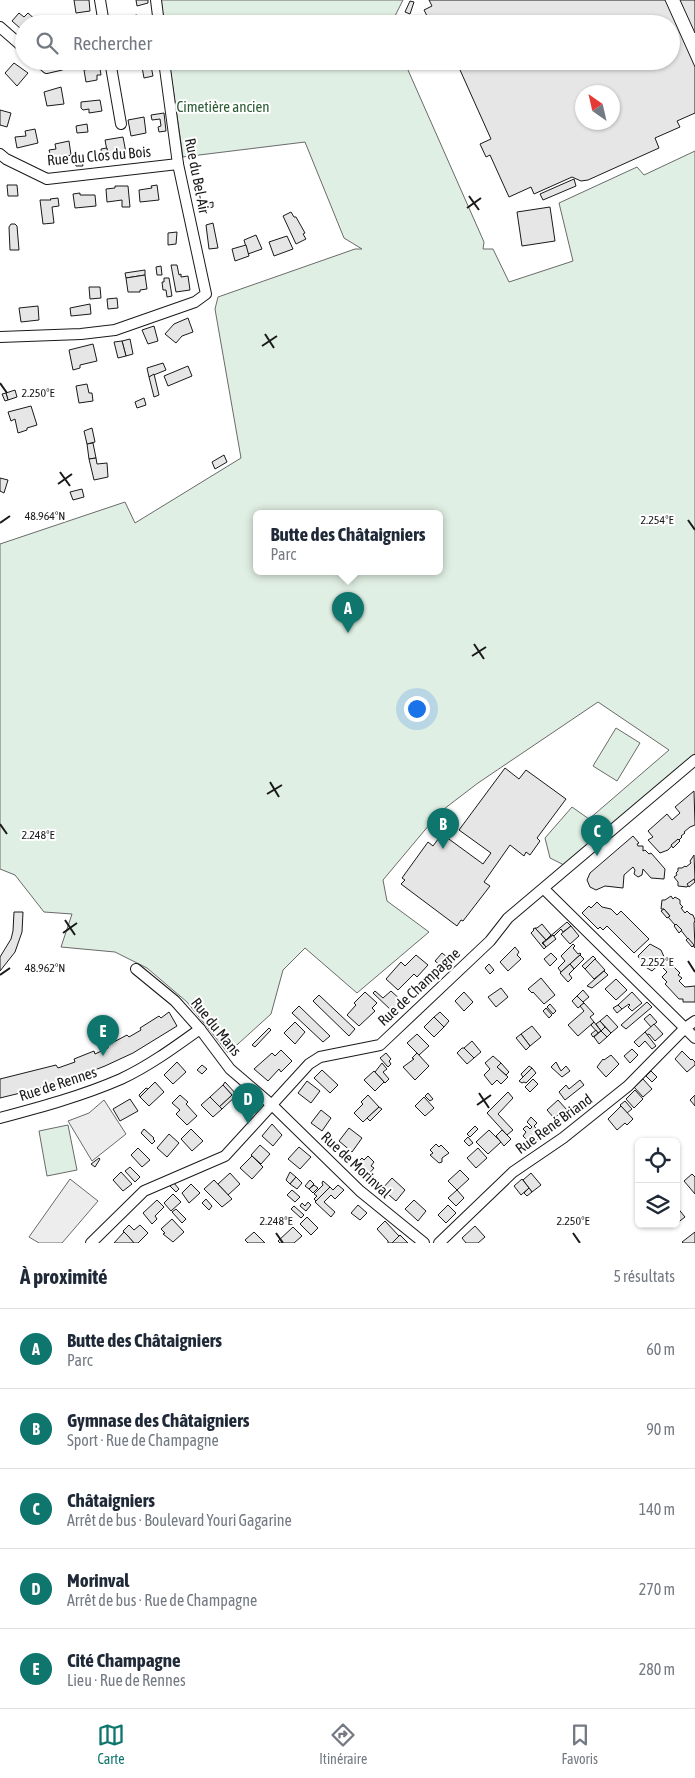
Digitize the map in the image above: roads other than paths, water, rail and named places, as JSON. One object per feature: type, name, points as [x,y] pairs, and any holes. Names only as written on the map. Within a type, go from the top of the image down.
[{"type":"street","points":[[100,0],[102,15]]},
{"type":"street","points":[[156,0],[158,15]]},
{"type":"street","points":[[0,27],[15,40]]},
{"type":"street","points":[[112,70],[121,124]]},
{"type":"street","name":"Rue du Bel-Air","points":[[0,337],[81,334],[115,330],[195,302],[206,294],[178,164],[165,70]]},
{"type":"street","name":"Rue du Clos du Bois","points":[[0,154],[6,159],[47,179],[178,164]]},
{"type":"street","name":"Rue de Champagne","points":[[91,1243],[144,1191],[225,1156],[309,1064],[320,1057],[380,1045],[490,941],[508,918],[695,760]]},
{"type":"street","points":[[544,888],[695,1038]]},
{"type":"street","name":"Rue du Mans","points":[[136,969],[175,1000],[230,1069],[272,1105]]},
{"type":"street","name":"Rue René Briand","points":[[439,1243],[513,1172],[563,1138],[628,1086],[685,1028],[695,1021]]},
{"type":"street","name":"Rue de Rennes","points":[[0,1118],[68,1099],[123,1078],[170,1050],[200,1029]]},
{"type":"street","name":"Rue de Morinval","points":[[272,1105],[360,1191],[424,1243]]},
{"type":"place","name":"Butte des Châtaigniers","points":[[348,633]]},
{"type":"place","name":"Gymnase des Châtaigniers","points":[[443,849]]},
{"type":"place","name":"Châtaigniers","points":[[597,856]]},
{"type":"place","name":"Cité Champagne","points":[[103,1056]]},
{"type":"place","name":"Morinval","points":[[248,1124]]},
{"type":"park label","name":"Cimetière ancien","points":[[223,107]]}]
